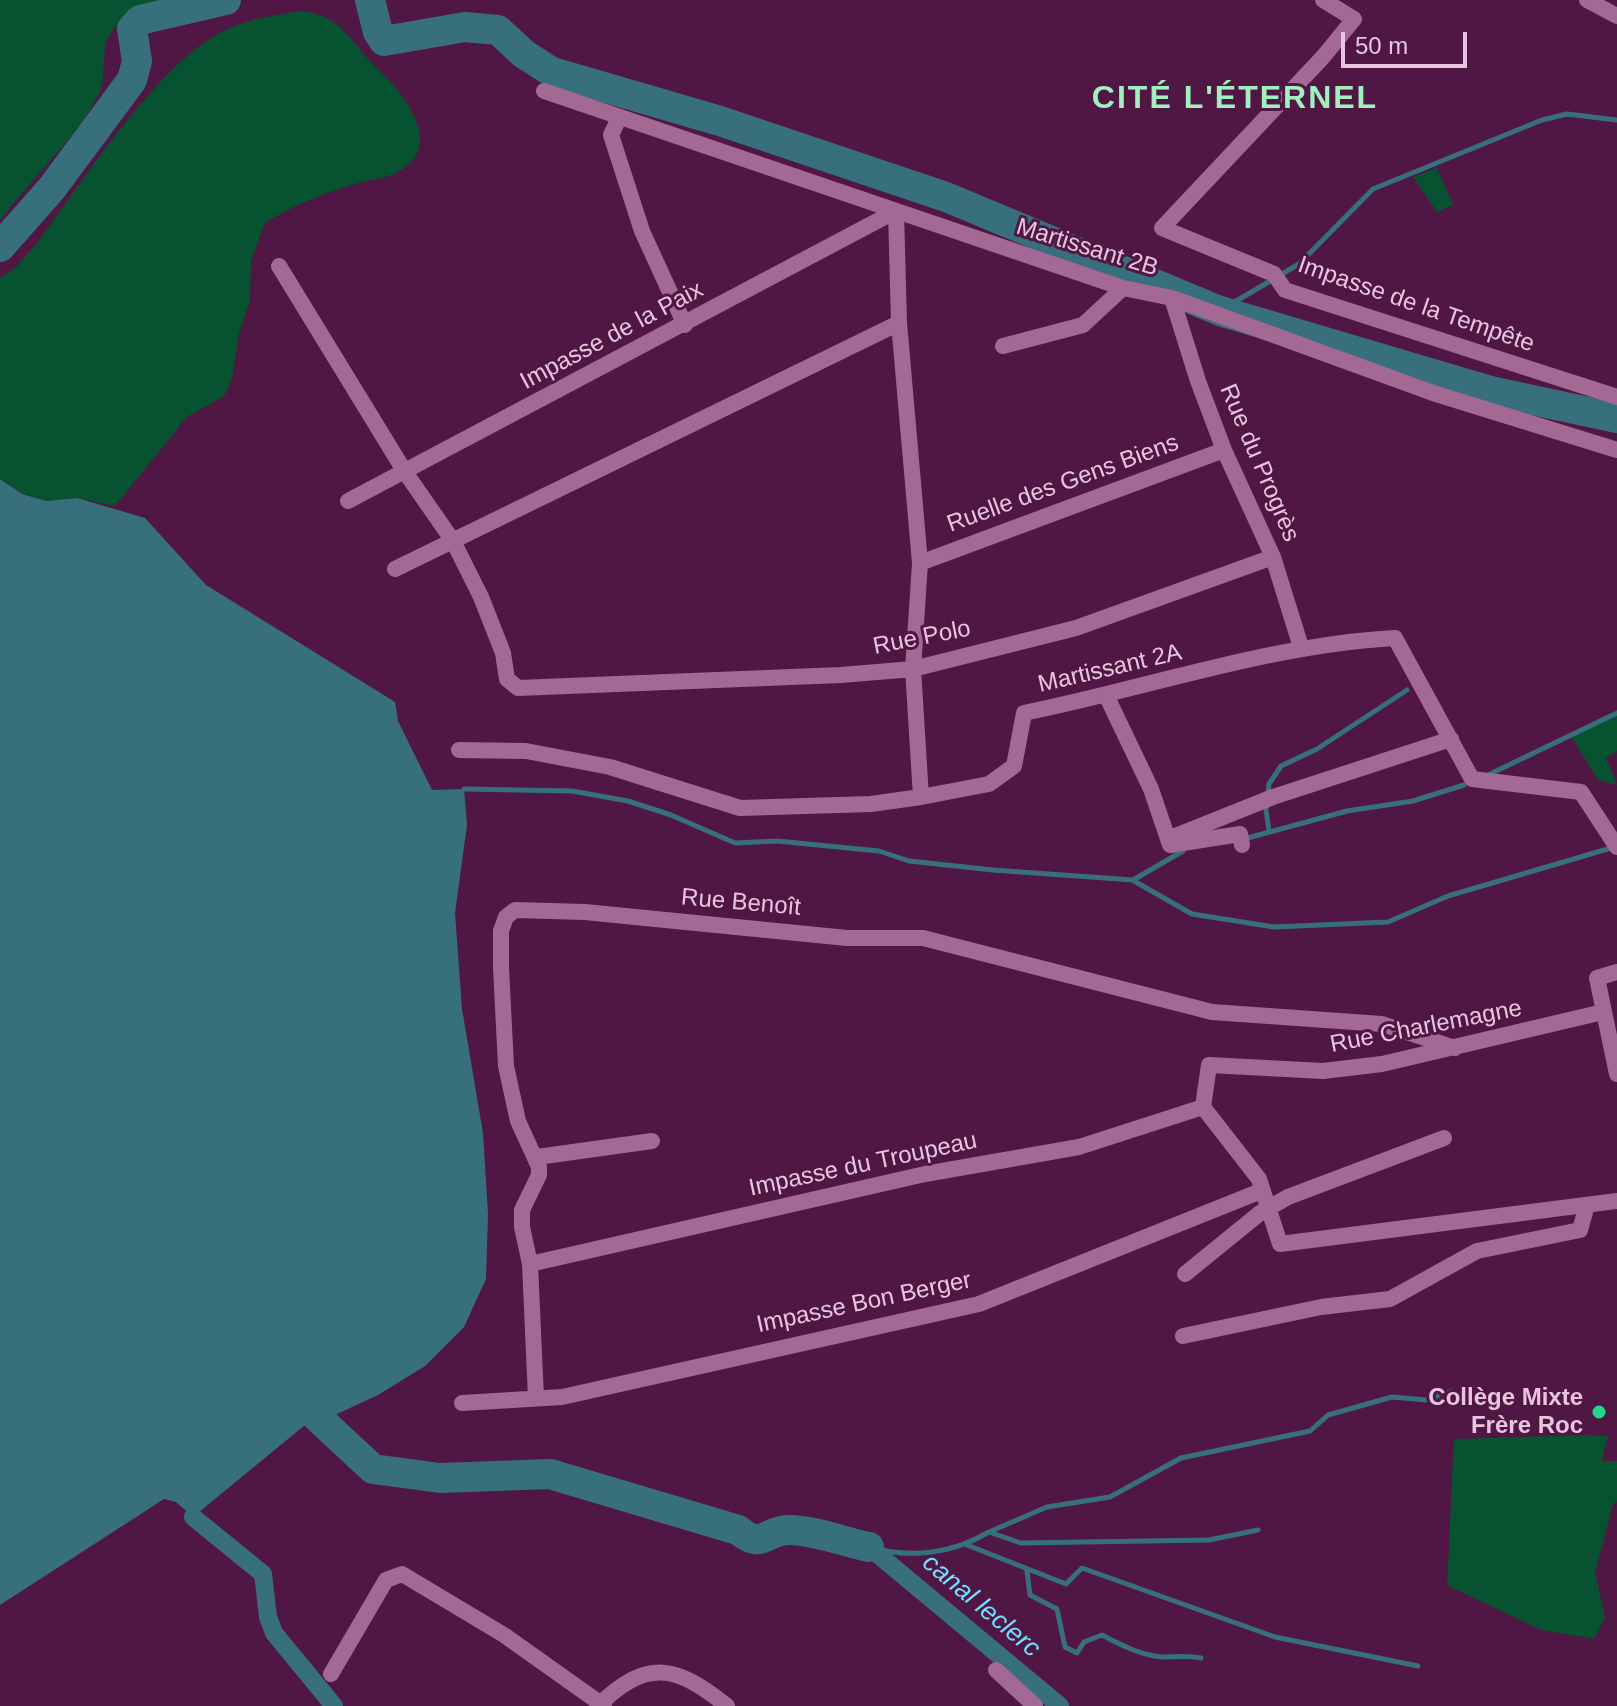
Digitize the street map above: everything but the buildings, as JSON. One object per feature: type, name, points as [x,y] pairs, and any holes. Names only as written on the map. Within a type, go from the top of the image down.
[{"type":"street","name":"Impasse de la Tempête","points":[[1323,0],[1354,19],[1323,57],[1162,228],[1274,274],[1285,290],[1617,397]]},
{"type":"street","points":[[1587,0],[1617,16]]},
{"type":"street","name":"Martissant 2B","points":[[544,91],[1123,288],[1172,298],[1433,393],[1617,450]]},
{"type":"street","points":[[619,118],[611,135],[642,231],[685,325]]},
{"type":"street","points":[[896,211],[899,323],[920,563],[913,669],[921,797]]},
{"type":"street","name":"Impasse de la Paix","points":[[348,501],[896,211]]},
{"type":"street","points":[[279,266],[405,472],[453,541]]},
{"type":"street","points":[[1003,346],[1083,325],[1123,288]]},
{"type":"street","name":"Rue du Progrès","points":[[1172,298],[1224,450],[1273,557],[1301,647]]},
{"type":"street","points":[[395,569],[899,323]]},
{"type":"street","name":"Ruelle des Gens Biens","points":[[920,563],[1224,450]]},
{"type":"street","name":"Rue Polo","points":[[453,541],[481,597],[503,653],[507,679],[518,688],[841,675],[913,669],[1076,628],[1273,557]]},
{"type":"street","name":"Martissant 2A","points":[[459,750],[526,751],[610,767],[740,808],[871,804],[989,784],[1014,766],[1024,713],[1107,697],[1301,647],[1395,638],[1472,779],[1581,792],[1617,847]]},
{"type":"street","points":[[1107,697],[1151,789],[1170,845],[1241,840]]},
{"type":"street","points":[[1168,839],[1265,800],[1451,739]]},
{"type":"street","name":"Rue Benoît","points":[[537,1157],[518,1121],[506,1066],[501,931],[506,917],[520,909],[847,938],[923,938],[1212,1012],[1382,1024],[1455,1048]]},
{"type":"street","points":[[1617,972],[1597,978],[1617,1074]]},
{"type":"street","name":"Rue Charlemagne","points":[[1203,1107],[1209,1065],[1323,1071],[1382,1064],[1603,1012]]},
{"type":"street","points":[[1203,1107],[1259,1179],[1261,1191],[1271,1206],[1280,1244],[1617,1201]]},
{"type":"street","name":"Impasse du Troupeau","points":[[530,1264],[925,1174],[1079,1147],[1203,1107]]},
{"type":"street","points":[[1185,1274],[1271,1206],[1288,1197],[1444,1138]]},
{"type":"street","points":[[536,1398],[530,1264],[522,1227],[522,1210],[539,1175],[537,1157],[652,1141]]},
{"type":"street","name":"Impasse Bon Berger","points":[[462,1403],[562,1397],[979,1304],[1261,1191]]},
{"type":"street","points":[[1183,1336],[1321,1307],[1390,1299],[1477,1251],[1580,1230],[1587,1205]]},
{"type":"street","points":[[331,1674],[386,1580],[402,1574],[504,1635],[601,1705],[630,1681],[661,1670],[679,1673],[727,1706]]},
{"type":"street","points":[[996,1670],[1035,1706]]},
{"type":"green space","points":[[0,0],[170,0],[134,14],[110,34],[106,42],[98,96],[65,144],[0,221]]},
{"type":"green space","points":[[301,11],[327,18],[337,25],[399,91],[419,130],[420,143],[416,155],[407,166],[395,173],[320,196],[265,223],[251,261],[250,300],[239,334],[232,379],[224,396],[187,417],[115,506],[77,498],[46,501],[23,494],[0,479],[0,278],[16,267],[37,243],[123,126],[174,68],[199,46],[224,31],[262,18]]},
{"type":"green space","points":[[1437,168],[1453,205],[1437,212],[1413,177]]},
{"type":"green space","points":[[1617,711],[1617,751],[1606,758],[1617,785],[1598,780],[1570,734]]},
{"type":"green space","points":[[1608,1436],[1602,1461],[1617,1461],[1617,1501],[1613,1504],[1595,1573],[1605,1617],[1594,1639],[1541,1630],[1447,1585],[1454,1439]]},
{"type":"shaded area","points":[[0,479],[22,494],[46,501],[77,498],[145,518],[206,585],[395,702],[398,721],[432,790],[464,789],[467,825],[455,913],[462,1009],[483,1133],[488,1214],[486,1279],[464,1327],[425,1366],[378,1395],[335,1415],[316,1416],[193,1517],[176,1502],[164,1499],[0,1605]]},
{"type":"waterway","points":[[0,247],[52,188],[132,80],[137,61],[132,29],[140,20],[226,0]]},
{"type":"waterway","points":[[370,0],[378,32],[384,41],[465,27],[498,30],[524,54],[552,72],[720,121],[946,197],[1220,311],[1490,391],[1617,418]]},
{"type":"waterway","points":[[1221,310],[1299,264],[1373,189],[1542,120],[1567,114],[1617,120]]},
{"type":"waterway","points":[[1269,831],[1266,810],[1269,784],[1281,766],[1317,749],[1407,690]]},
{"type":"waterway","points":[[1488,775],[1617,713]]},
{"type":"waterway","points":[[1244,839],[1347,811],[1413,801],[1464,785]]},
{"type":"waterway","points":[[464,789],[572,791],[628,801],[671,815],[735,843],[777,841],[879,851],[909,861],[993,870],[1133,880],[1183,851]]},
{"type":"waterway","points":[[1134,881],[1192,914],[1274,927],[1388,922],[1448,896],[1611,848]]},
{"type":"waterway","points":[[989,1532],[1047,1507],[1110,1497],[1181,1458],[1310,1431],[1328,1415],[1392,1397],[1426,1400],[1452,1391]]},
{"type":"waterway","points":[[316,1416],[373,1469],[440,1478],[550,1474],[738,1530],[753,1539],[789,1530],[869,1547]]},
{"type":"waterway","points":[[193,1517],[263,1574],[268,1617],[274,1633],[334,1706]]},
{"type":"waterway","points":[[869,1547],[900,1553],[930,1552],[946,1550],[989,1532],[1021,1543],[1209,1540],[1258,1530]]},
{"type":"waterway","points":[[967,1545],[1066,1584],[1082,1568],[1275,1637],[1418,1666]]},
{"type":"waterway","name":"canal leclerc","points":[[869,1547],[1060,1706]]},
{"type":"waterway","points":[[1027,1571],[1030,1595],[1057,1609],[1065,1647],[1077,1653],[1084,1642],[1102,1635],[1146,1654],[1201,1658]]},
{"type":"place","name":"Collège Mixte Frère Roc","points":[[1599,1412]]},
{"type":"district","name":"CITÉ L'ÉTERNEL","points":[[1235,99]]}]
